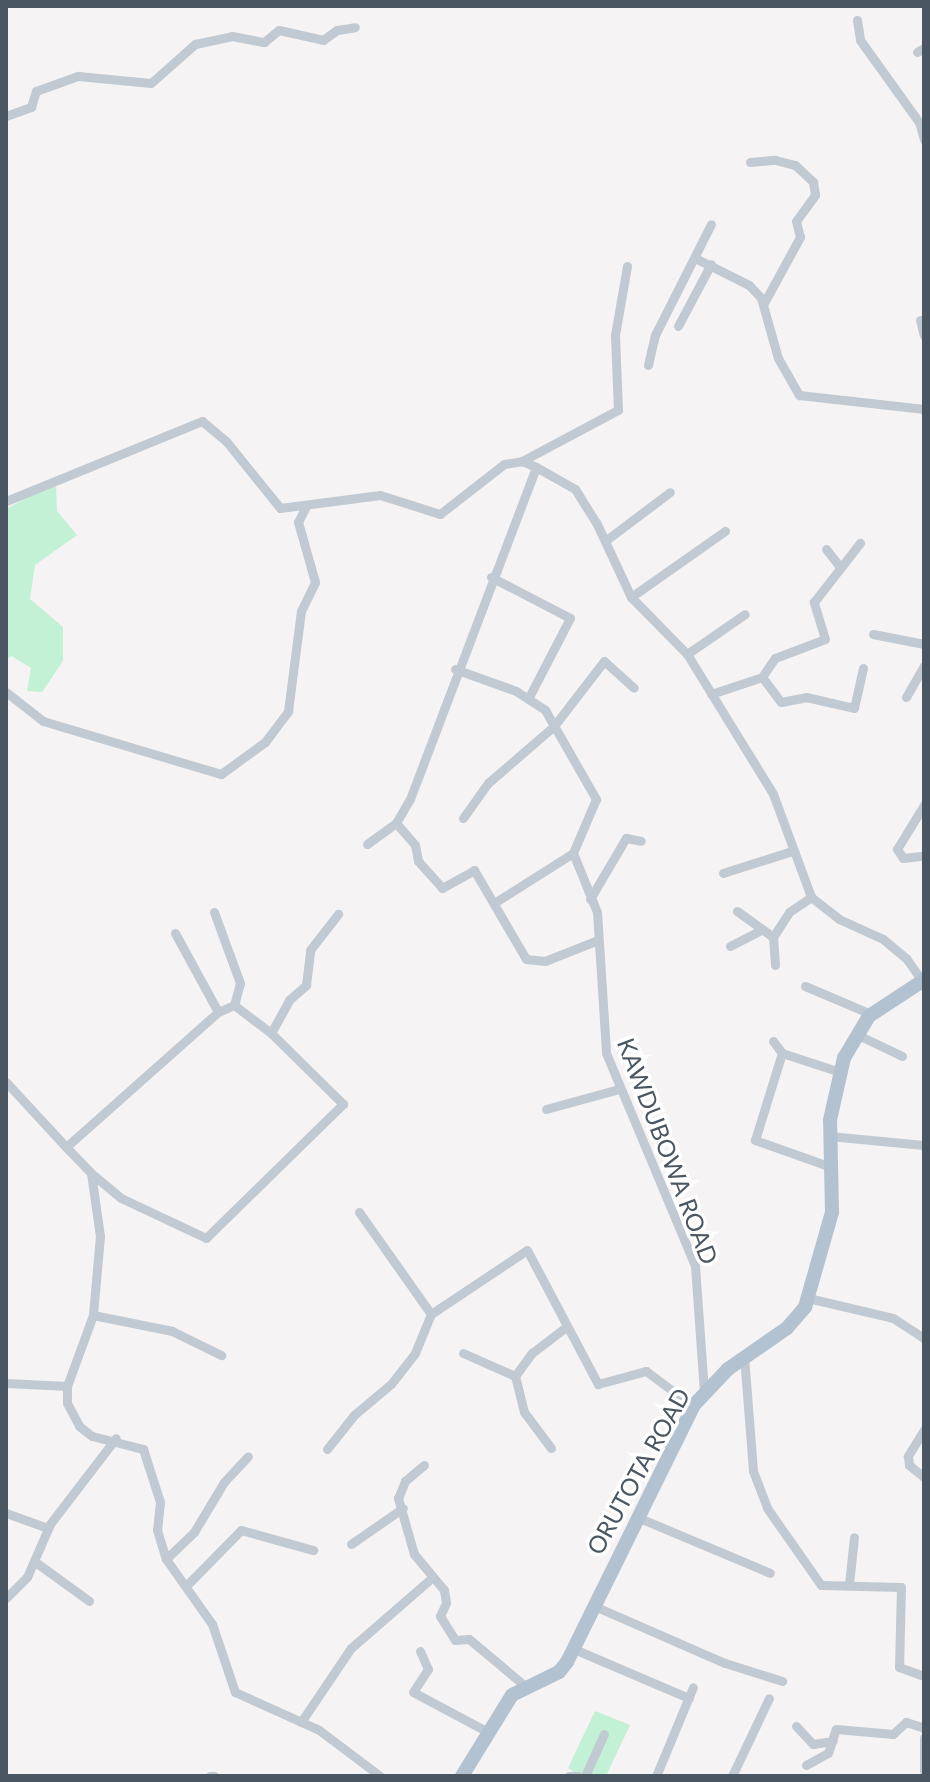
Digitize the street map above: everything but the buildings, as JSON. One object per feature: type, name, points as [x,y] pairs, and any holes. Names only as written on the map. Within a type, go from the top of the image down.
[{"type":"main road","name":"ORUTOTA ROAD","points":[[462,1776],[512,1695],[559,1672],[574,1649],[592,1605],[693,1406],[744,1356],[787,1328],[808,1298],[832,1212],[829,1136],[840,1072],[856,1034],[871,1014],[923,981]]},
{"type":"street","points":[[857,20],[860,40],[919,122],[924,140]]},
{"type":"street","points":[[6,116],[31,107],[36,91],[78,76],[151,83],[195,44],[232,36],[264,42],[279,30],[323,40],[337,30],[355,27]]},
{"type":"street","points":[[750,162],[795,165],[813,182],[815,195],[796,221],[800,237],[763,305]]},
{"type":"street","points":[[648,365],[655,335],[711,224]]},
{"type":"street","points":[[695,258],[749,285],[763,305],[778,358],[799,395],[924,409]]},
{"type":"street","points":[[678,326],[711,264]]},
{"type":"street","points":[[6,501],[202,421],[226,441],[280,508],[305,508],[380,495],[440,514],[492,471],[522,461],[618,410],[615,335],[627,266]]},
{"type":"street","points":[[920,320],[924,336]]},
{"type":"street","points":[[522,461],[575,489],[605,541],[631,597],[687,654],[773,794],[811,897],[839,919],[883,939],[906,958],[923,981]]},
{"type":"street","points":[[367,844],[396,823],[410,799],[455,669],[536,467]]},
{"type":"street","points":[[605,541],[670,492]]},
{"type":"street","points":[[6,692],[43,721],[221,774],[241,755],[253,753],[288,711],[301,611],[315,582],[298,522],[305,508]]},
{"type":"street","points":[[631,597],[725,531]]},
{"type":"street","points":[[711,694],[762,677],[775,658],[825,639],[814,602],[860,543]]},
{"type":"street","points":[[826,549],[840,567]]},
{"type":"street","points":[[491,577],[570,618],[528,699]]},
{"type":"street","points":[[687,654],[745,614]]},
{"type":"street","points":[[873,634],[924,644]]},
{"type":"street","points":[[463,818],[488,783],[554,726],[604,661],[634,688]]},
{"type":"street","points":[[906,697],[924,666]]},
{"type":"street","points":[[762,677],[781,702],[806,697],[854,708],[863,668]]},
{"type":"street","points":[[455,669],[528,699],[545,710],[596,799],[573,853],[494,903]]},
{"type":"street","points":[[920,856],[903,858],[897,849],[924,805]]},
{"type":"street","points":[[396,823],[415,845],[418,861],[442,888],[474,870],[526,959],[545,961],[598,940]]},
{"type":"street","points":[[590,899],[626,838],[641,841]]},
{"type":"street","points":[[723,873],[792,851]]},
{"type":"street","name":"KAWDUBOWA ROAD","points":[[573,853],[590,899],[598,940],[606,1053],[695,1266],[704,1393]]},
{"type":"street","points":[[775,965],[773,937],[789,912],[811,897]]},
{"type":"street","points":[[737,911],[773,937]]},
{"type":"street","points":[[214,912],[240,983],[234,1005]]},
{"type":"street","points":[[271,1033],[289,1000],[306,985],[310,950],[338,914]]},
{"type":"street","points":[[730,946],[761,930]]},
{"type":"street","points":[[175,933],[218,1012]]},
{"type":"street","points":[[805,986],[871,1014]]},
{"type":"street","points":[[66,1147],[218,1012],[234,1005]]},
{"type":"street","points":[[6,1082],[91,1173],[121,1198],[206,1238],[343,1104],[271,1033],[234,1005]]},
{"type":"street","points":[[856,1034],[902,1056]]},
{"type":"street","points":[[773,1041],[782,1053],[840,1072]]},
{"type":"street","points":[[782,1053],[755,1140],[831,1167]]},
{"type":"street","points":[[546,1109],[619,1089]]},
{"type":"street","points":[[829,1136],[924,1145]]},
{"type":"street","points":[[91,1173],[100,1236],[93,1315],[67,1386],[67,1403],[79,1426],[92,1436],[116,1438],[143,1449],[160,1502],[157,1530],[166,1559],[212,1624],[235,1692],[336,1741],[380,1776]]},
{"type":"street","points":[[359,1212],[431,1314]]},
{"type":"street","points":[[327,1449],[354,1415],[391,1384],[415,1353],[431,1314],[527,1250],[598,1384],[646,1371],[693,1406]]},
{"type":"street","points":[[808,1298],[893,1318],[923,1339]]},
{"type":"street","points":[[93,1315],[172,1331],[221,1355]]},
{"type":"street","points":[[515,1376],[532,1353],[566,1327]]},
{"type":"street","points":[[463,1353],[515,1376]]},
{"type":"street","points":[[744,1356],[753,1471],[762,1496],[812,1579],[821,1585],[901,1587],[899,1667],[924,1676]]},
{"type":"street","points":[[515,1376],[524,1412],[551,1448]]},
{"type":"street","points":[[6,1383],[67,1386]]},
{"type":"street","points":[[924,1430],[908,1456],[909,1465],[924,1477]]},
{"type":"street","points":[[6,1598],[27,1577],[48,1528],[116,1438]]},
{"type":"street","points":[[166,1559],[194,1532],[224,1482],[248,1456]]},
{"type":"street","points":[[424,1465],[399,1490],[414,1554],[444,1590],[446,1603],[440,1616],[455,1640],[469,1639],[525,1686]]},
{"type":"street","points":[[351,1544],[403,1508]]},
{"type":"street","points":[[6,1513],[48,1528]]},
{"type":"street","points":[[637,1517],[770,1573]]},
{"type":"street","points":[[186,1586],[241,1530],[313,1550]]},
{"type":"street","points":[[849,1584],[854,1537]]},
{"type":"street","points":[[34,1561],[89,1601]]},
{"type":"street","points":[[301,1722],[351,1648],[428,1581]]},
{"type":"street","points":[[592,1605],[725,1663],[782,1681]]},
{"type":"street","points":[[469,1639],[471,1628]]},
{"type":"street","points":[[574,1649],[689,1698]]},
{"type":"street","points":[[420,1651],[428,1669],[413,1692],[488,1732]]},
{"type":"street","points":[[656,1776],[693,1687]]},
{"type":"street","points":[[732,1776],[769,1698]]},
{"type":"street","points":[[806,1765],[819,1761],[833,1741],[836,1729],[893,1734],[906,1722],[924,1728]]},
{"type":"street","points":[[796,1726],[813,1744],[833,1741]]},
{"type":"street","points":[[585,1776],[604,1734]]},
{"type":"street","points":[[924,1738],[924,1771]]},
{"type":"street","points":[[569,1776],[578,1776]]},
{"type":"green space","points":[[49,486],[56,487],[57,511],[77,535],[35,565],[30,599],[63,627],[63,661],[42,692],[27,691],[31,668],[12,656],[6,659],[6,509]]},
{"type":"green space","points":[[595,1711],[630,1725],[606,1776],[571,1776],[573,1771],[568,1768]]}]
